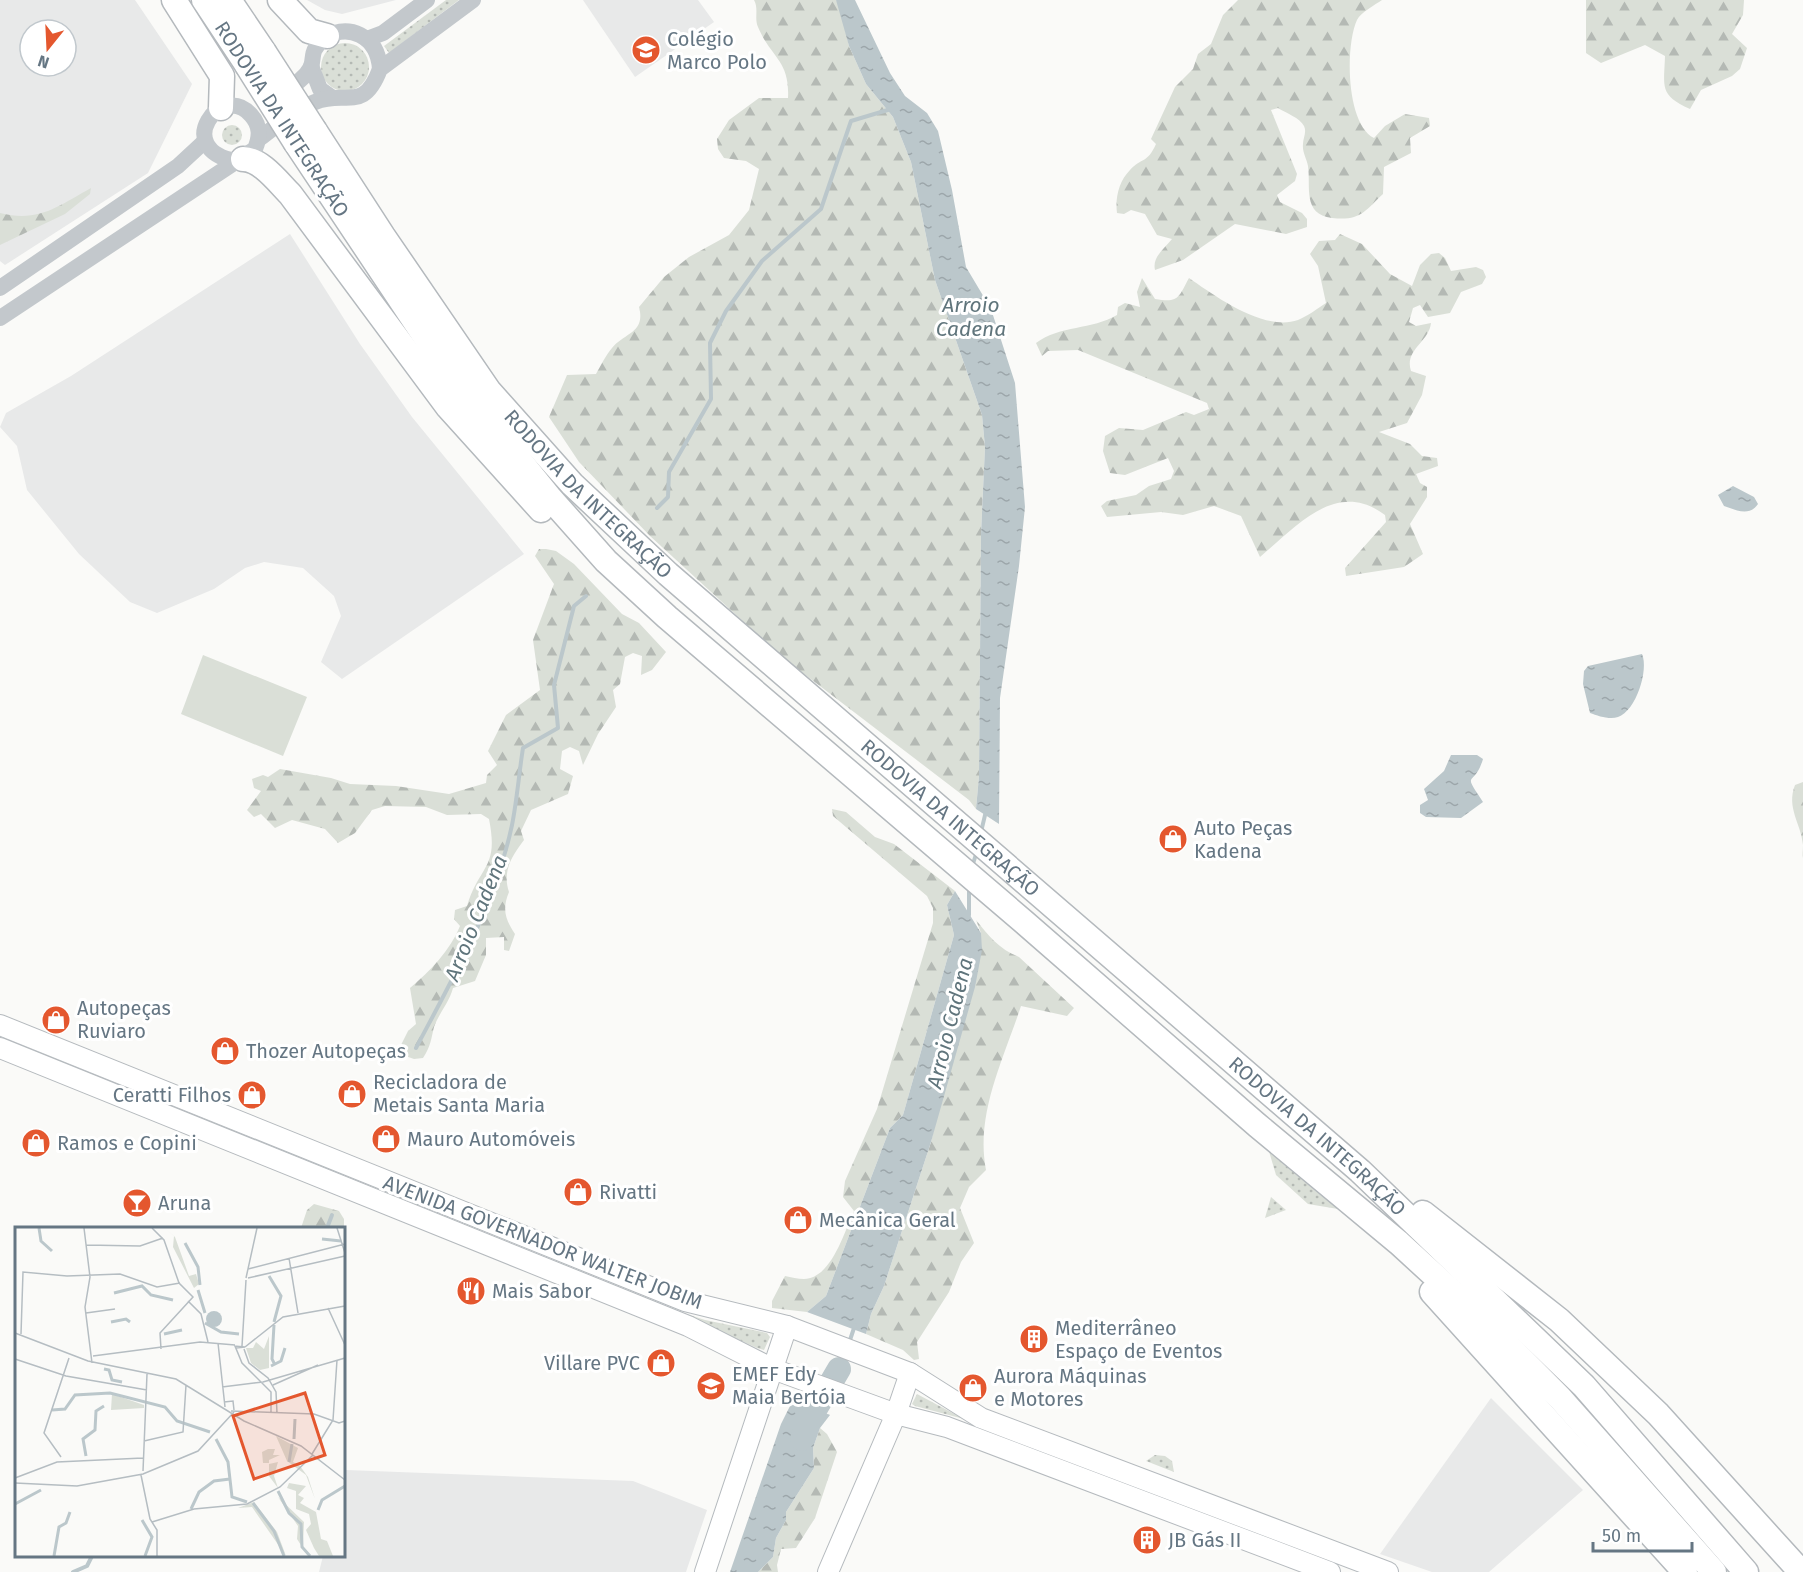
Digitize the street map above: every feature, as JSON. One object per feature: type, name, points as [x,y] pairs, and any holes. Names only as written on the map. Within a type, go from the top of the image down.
[{"type":"highway","points":[[174,0],[222,76],[221,108]]},
{"type":"highway","name":"RODOVIA DA INTEGRAÇÃO","points":[[204,0],[256,58]]},
{"type":"highway","name":"RODOVIA DA INTEGRAÇÃO","points":[[229,0],[256,58],[450,374],[550,498],[606,561],[667,617],[1024,922],[1257,1125],[1399,1243],[1484,1321],[1560,1398],[1714,1572]]},
{"type":"highway","points":[[279,0],[309,31],[327,36]]},
{"type":"highway","name":"RODOVIA DA INTEGRAÇÃO","points":[[306,137],[395,255],[489,392],[572,484],[668,574],[1369,1179],[1584,1386],[1746,1572]]},
{"type":"highway","points":[[239,160],[249,159],[265,169],[290,194],[448,407],[562,532],[606,561]]},
{"type":"highway","points":[[1369,1179],[1397,1192],[1558,1320],[1658,1414],[1801,1572]]},
{"type":"highway","points":[[1399,1243],[1418,1277],[1685,1572]]},
{"type":"main road","name":"AVENIDA GOVERNADOR WALTER JOBIM","points":[[0,1025],[685,1301],[795,1329],[910,1373],[981,1418],[1388,1572]]},
{"type":"main road","name":"AVENIDA GOVERNADOR WALTER JOBIM","points":[[0,1048],[688,1326],[779,1372],[896,1414],[947,1427],[1330,1572]]},
{"type":"main road","points":[[184,1122],[192,1103]]},
{"type":"main road","points":[[705,1572],[795,1329]]},
{"type":"main road","points":[[828,1572],[896,1414],[910,1373]]},
{"type":"street","points":[[367,39],[382,33],[427,0]]},
{"type":"street","points":[[311,66],[320,89],[330,96],[346,100],[362,96],[374,84],[380,69],[473,0]]},
{"type":"street","points":[[239,160],[218,158],[210,151],[205,141],[210,116],[221,108],[234,106],[246,110],[259,108],[298,83],[311,66],[315,49],[327,36],[348,31],[367,39],[375,47],[380,69]]},
{"type":"street","points":[[259,139],[312,103],[330,96]]},
{"type":"street","points":[[0,318],[255,149],[259,139],[257,122],[246,110]]},
{"type":"street","points":[[0,288],[178,166],[205,141]]},
{"type":"shaded area","points":[[0,0],[135,0],[192,84],[148,173],[5,265],[0,261]]},
{"type":"shaded area","points":[[307,0],[396,0],[342,14],[325,10]]},
{"type":"shaded area","name":"Colégio Marco Polo","points":[[583,0],[698,0],[714,22],[635,77]]},
{"type":"shaded area","points":[[290,234],[360,344],[412,417],[524,554],[342,679],[321,662],[341,616],[334,596],[303,568],[264,562],[245,568],[214,589],[157,613],[130,602],[79,554],[27,490],[17,446],[0,427],[6,413],[71,376]]},
{"type":"shaded area","points":[[1491,1398],[1583,1490],[1489,1572],[1432,1572],[1380,1554]]},
{"type":"shaded area","points":[[346,1470],[633,1481],[707,1510],[686,1572],[319,1572],[323,1557],[345,1557]]},
{"type":"green space","points":[[446,0],[459,0],[389,53],[384,46]]},
{"type":"green space","points":[[754,0],[836,0],[839,4],[849,46],[866,84],[893,117],[911,162],[935,280],[982,415],[985,447],[981,534],[979,776],[976,809],[969,800],[782,657],[650,536],[579,462],[549,417],[567,375],[596,374],[612,348],[637,327],[640,316],[639,307],[664,277],[689,257],[729,235],[749,210],[759,169],[746,161],[724,158],[718,149],[717,139],[729,120],[759,98],[788,98],[786,75],[758,27]]},
{"type":"green space","points":[[1238,0],[1382,0],[1359,17],[1353,32],[1350,84],[1358,117],[1365,130],[1374,138],[1385,126],[1405,114],[1429,118],[1430,126],[1410,138],[1411,153],[1384,167],[1383,194],[1361,214],[1341,219],[1322,215],[1312,205],[1308,166],[1303,147],[1304,126],[1296,118],[1278,108],[1271,110],[1297,174],[1295,181],[1277,195],[1280,202],[1302,213],[1307,219],[1307,227],[1286,234],[1235,224],[1183,260],[1155,270],[1157,257],[1172,239],[1157,235],[1145,214],[1131,210],[1124,214],[1117,213],[1119,190],[1126,174],[1147,158],[1153,150],[1156,144],[1151,139],[1175,87],[1193,69],[1198,54],[1211,44],[1223,15]]},
{"type":"green space","points":[[1586,0],[1744,0],[1743,15],[1732,34],[1747,48],[1740,69],[1732,76],[1701,90],[1690,109],[1668,94],[1664,83],[1665,56],[1645,45],[1601,63],[1586,53]]},
{"type":"green space","points":[[345,43],[362,50],[369,67],[362,84],[345,91],[328,84],[321,67],[328,50]]},
{"type":"green space","points":[[232,125],[239,128],[242,135],[239,142],[232,145],[225,142],[222,135],[225,128]]},
{"type":"green space","points":[[91,188],[90,194],[65,214],[0,245],[0,213],[26,216],[48,211]]},
{"type":"green space","points":[[1340,234],[1362,244],[1390,274],[1412,286],[1420,265],[1431,254],[1439,253],[1445,258],[1451,271],[1476,267],[1483,270],[1486,277],[1482,284],[1461,292],[1450,313],[1428,317],[1420,305],[1413,308],[1409,322],[1416,326],[1431,323],[1426,336],[1411,357],[1410,364],[1411,371],[1426,376],[1422,395],[1407,423],[1379,432],[1410,444],[1422,456],[1437,458],[1438,466],[1416,474],[1420,483],[1427,487],[1427,497],[1410,524],[1423,554],[1404,567],[1346,576],[1345,568],[1386,522],[1385,515],[1367,505],[1350,502],[1333,504],[1318,511],[1302,521],[1260,557],[1241,516],[1214,506],[1183,515],[1161,512],[1107,517],[1101,506],[1107,501],[1136,495],[1149,486],[1171,479],[1174,471],[1168,458],[1125,475],[1110,473],[1103,451],[1105,436],[1119,428],[1143,430],[1186,412],[1194,415],[1209,409],[1207,403],[1078,350],[1048,351],[1042,356],[1036,343],[1055,333],[1107,320],[1117,315],[1118,307],[1125,303],[1140,307],[1137,292],[1142,278],[1155,299],[1177,298],[1189,278],[1226,302],[1255,317],[1270,321],[1298,320],[1326,303],[1318,266],[1310,254],[1319,241],[1335,240]]},
{"type":"green space","points":[[539,549],[556,551],[574,564],[622,614],[639,623],[666,652],[652,670],[641,675],[642,656],[633,653],[625,657],[620,684],[613,690],[616,707],[598,734],[583,765],[579,751],[570,747],[562,751],[560,769],[573,776],[568,794],[531,810],[521,831],[524,840],[509,864],[506,914],[515,934],[509,951],[504,950],[504,937],[486,938],[486,955],[475,981],[453,988],[436,1022],[426,1054],[423,1058],[414,1059],[397,1053],[408,1031],[416,1024],[410,988],[439,960],[456,935],[460,926],[454,919],[455,910],[467,906],[490,857],[492,848],[489,819],[481,814],[447,815],[426,807],[385,806],[372,810],[355,833],[338,843],[325,829],[292,820],[275,828],[261,814],[254,817],[247,810],[261,791],[254,788],[252,779],[263,775],[268,777],[280,769],[331,778],[350,784],[396,786],[449,794],[486,783],[487,775],[497,765],[488,751],[506,715],[540,690],[533,640],[554,584],[535,556]]},
{"type":"green space","points":[[203,655],[307,697],[283,756],[181,714]]},
{"type":"green space","points":[[1803,782],[1803,845],[1792,801],[1795,785]]},
{"type":"green space","points":[[832,809],[846,812],[875,837],[894,844],[955,891],[947,905],[954,935],[903,1115],[890,1128],[826,1296],[807,1312],[772,1308],[772,1301],[785,1276],[804,1279],[814,1277],[822,1271],[836,1252],[854,1211],[843,1197],[845,1181],[877,1109],[933,923],[933,908],[927,896],[833,816]]},
{"type":"green space","points":[[976,920],[995,942],[1019,957],[1074,1008],[1067,1016],[1021,1006],[988,1107],[984,1128],[986,1170],[969,1187],[960,1208],[974,1243],[961,1262],[949,1292],[917,1342],[919,1359],[914,1360],[903,1350],[866,1334],[931,1142],[981,933]]},
{"type":"green space","points":[[1268,1148],[1338,1209],[1308,1204],[1276,1175]]},
{"type":"green space","points":[[1271,1197],[1286,1210],[1265,1218]]},
{"type":"green space","points":[[314,1204],[339,1211],[344,1219],[344,1227],[301,1227],[307,1210]]},
{"type":"green space","points":[[671,1309],[705,1320],[767,1333],[770,1337],[764,1350]]},
{"type":"green space","points":[[917,1394],[964,1419],[915,1406],[912,1404]]},
{"type":"green space","points":[[820,1428],[827,1434],[837,1452],[815,1518],[796,1548],[781,1549],[777,1565],[778,1572],[758,1572],[773,1557],[776,1538],[786,1520],[786,1512],[814,1468],[813,1448]]},
{"type":"green space","points":[[1155,1455],[1165,1456],[1172,1461],[1174,1472],[1146,1461]]},
{"type":"water","name":"Arroio Cadena","points":[[836,0],[855,0],[890,73],[905,96],[927,113],[938,131],[952,190],[966,267],[991,309],[1015,383],[1025,507],[1000,698],[999,824],[976,809],[979,776],[981,534],[985,447],[982,415],[935,280],[911,162],[893,117],[866,84],[849,46]]},
{"type":"water","points":[[1733,486],[1754,497],[1758,504],[1746,511],[1724,506],[1718,495]]},
{"type":"water","points":[[1642,654],[1644,670],[1642,679],[1630,707],[1615,718],[1590,713],[1583,684],[1584,671],[1588,666]]},
{"type":"water","points":[[1451,755],[1477,755],[1483,759],[1471,782],[1483,802],[1461,818],[1426,817],[1420,813],[1420,805],[1428,800],[1424,789],[1444,771]]},
{"type":"water","name":"Arroio Cadena","points":[[955,891],[981,933],[982,950],[975,987],[931,1142],[866,1334],[807,1312],[826,1296],[890,1128],[903,1115],[954,935],[947,905]]},
{"type":"water","points":[[793,1400],[830,1415],[820,1428],[813,1448],[814,1468],[786,1512],[786,1520],[776,1538],[773,1557],[758,1572],[730,1572],[781,1424]]},
{"type":"waterway","name":"Arroio Cadena","points":[[657,508],[668,497],[669,472],[711,399],[710,343],[726,311],[762,261],[821,209],[851,121],[891,109]]},
{"type":"waterway","name":"Arroio Cadena","points":[[416,1048],[472,939],[505,855],[512,825],[523,748],[558,728],[554,685],[574,606],[586,596]]},
{"type":"waterway","name":"Arroio Cadena","points":[[981,832],[986,811]]},
{"type":"waterway","name":"Arroio Cadena","points":[[972,867],[977,851]]},
{"type":"waterway","name":"Arroio Cadena","points":[[969,886],[969,915]]},
{"type":"waterway","name":"Arroio Cadena","points":[[327,1227],[332,1215]]},
{"type":"waterway","name":"Arroio Cadena","points":[[849,1343],[855,1325]]},
{"type":"waterway","name":"Arroio Cadena","points":[[839,1369],[845,1353]]},
{"type":"waterway","name":"Arroio Cadena","points":[[802,1439],[808,1422],[839,1369]]},
{"type":"waterway","name":"Arroio Cadena","points":[[73,1572],[87,1566],[92,1557]]},
{"type":"place","name":"Colégio Marco Polo","points":[[646,50]]},
{"type":"place","name":"Auto Peças Kadena","points":[[1173,839]]},
{"type":"place","name":"Autopeças Ruviaro","points":[[56,1020]]},
{"type":"place","name":"Thozer Autopeças","points":[[225,1051]]},
{"type":"place","name":"Recicladora de Metais Santa Maria","points":[[352,1094]]},
{"type":"place","name":"Ceratti Filhos","points":[[252,1095]]},
{"type":"place","name":"Mauro Automóveis","points":[[386,1139]]},
{"type":"place","name":"Ramos e Copini","points":[[36,1143]]},
{"type":"place","name":"Rivatti","points":[[578,1192]]},
{"type":"place","name":"Aruna","points":[[137,1203]]},
{"type":"place","name":"Mecânica Geral","points":[[798,1220]]},
{"type":"place","name":"Mais Sabor","points":[[471,1291]]},
{"type":"place","name":"Mediterrâneo Espaço de Eventos","points":[[1034,1339]]},
{"type":"place","name":"Villare PVC","points":[[661,1363]]},
{"type":"place","name":"EMEF Edy Maia Bertóia","points":[[711,1386]]},
{"type":"place","name":"Aurora Máquinas e Motores","points":[[973,1388]]},
{"type":"place","name":"JB Gás II","points":[[1147,1540]]}]
